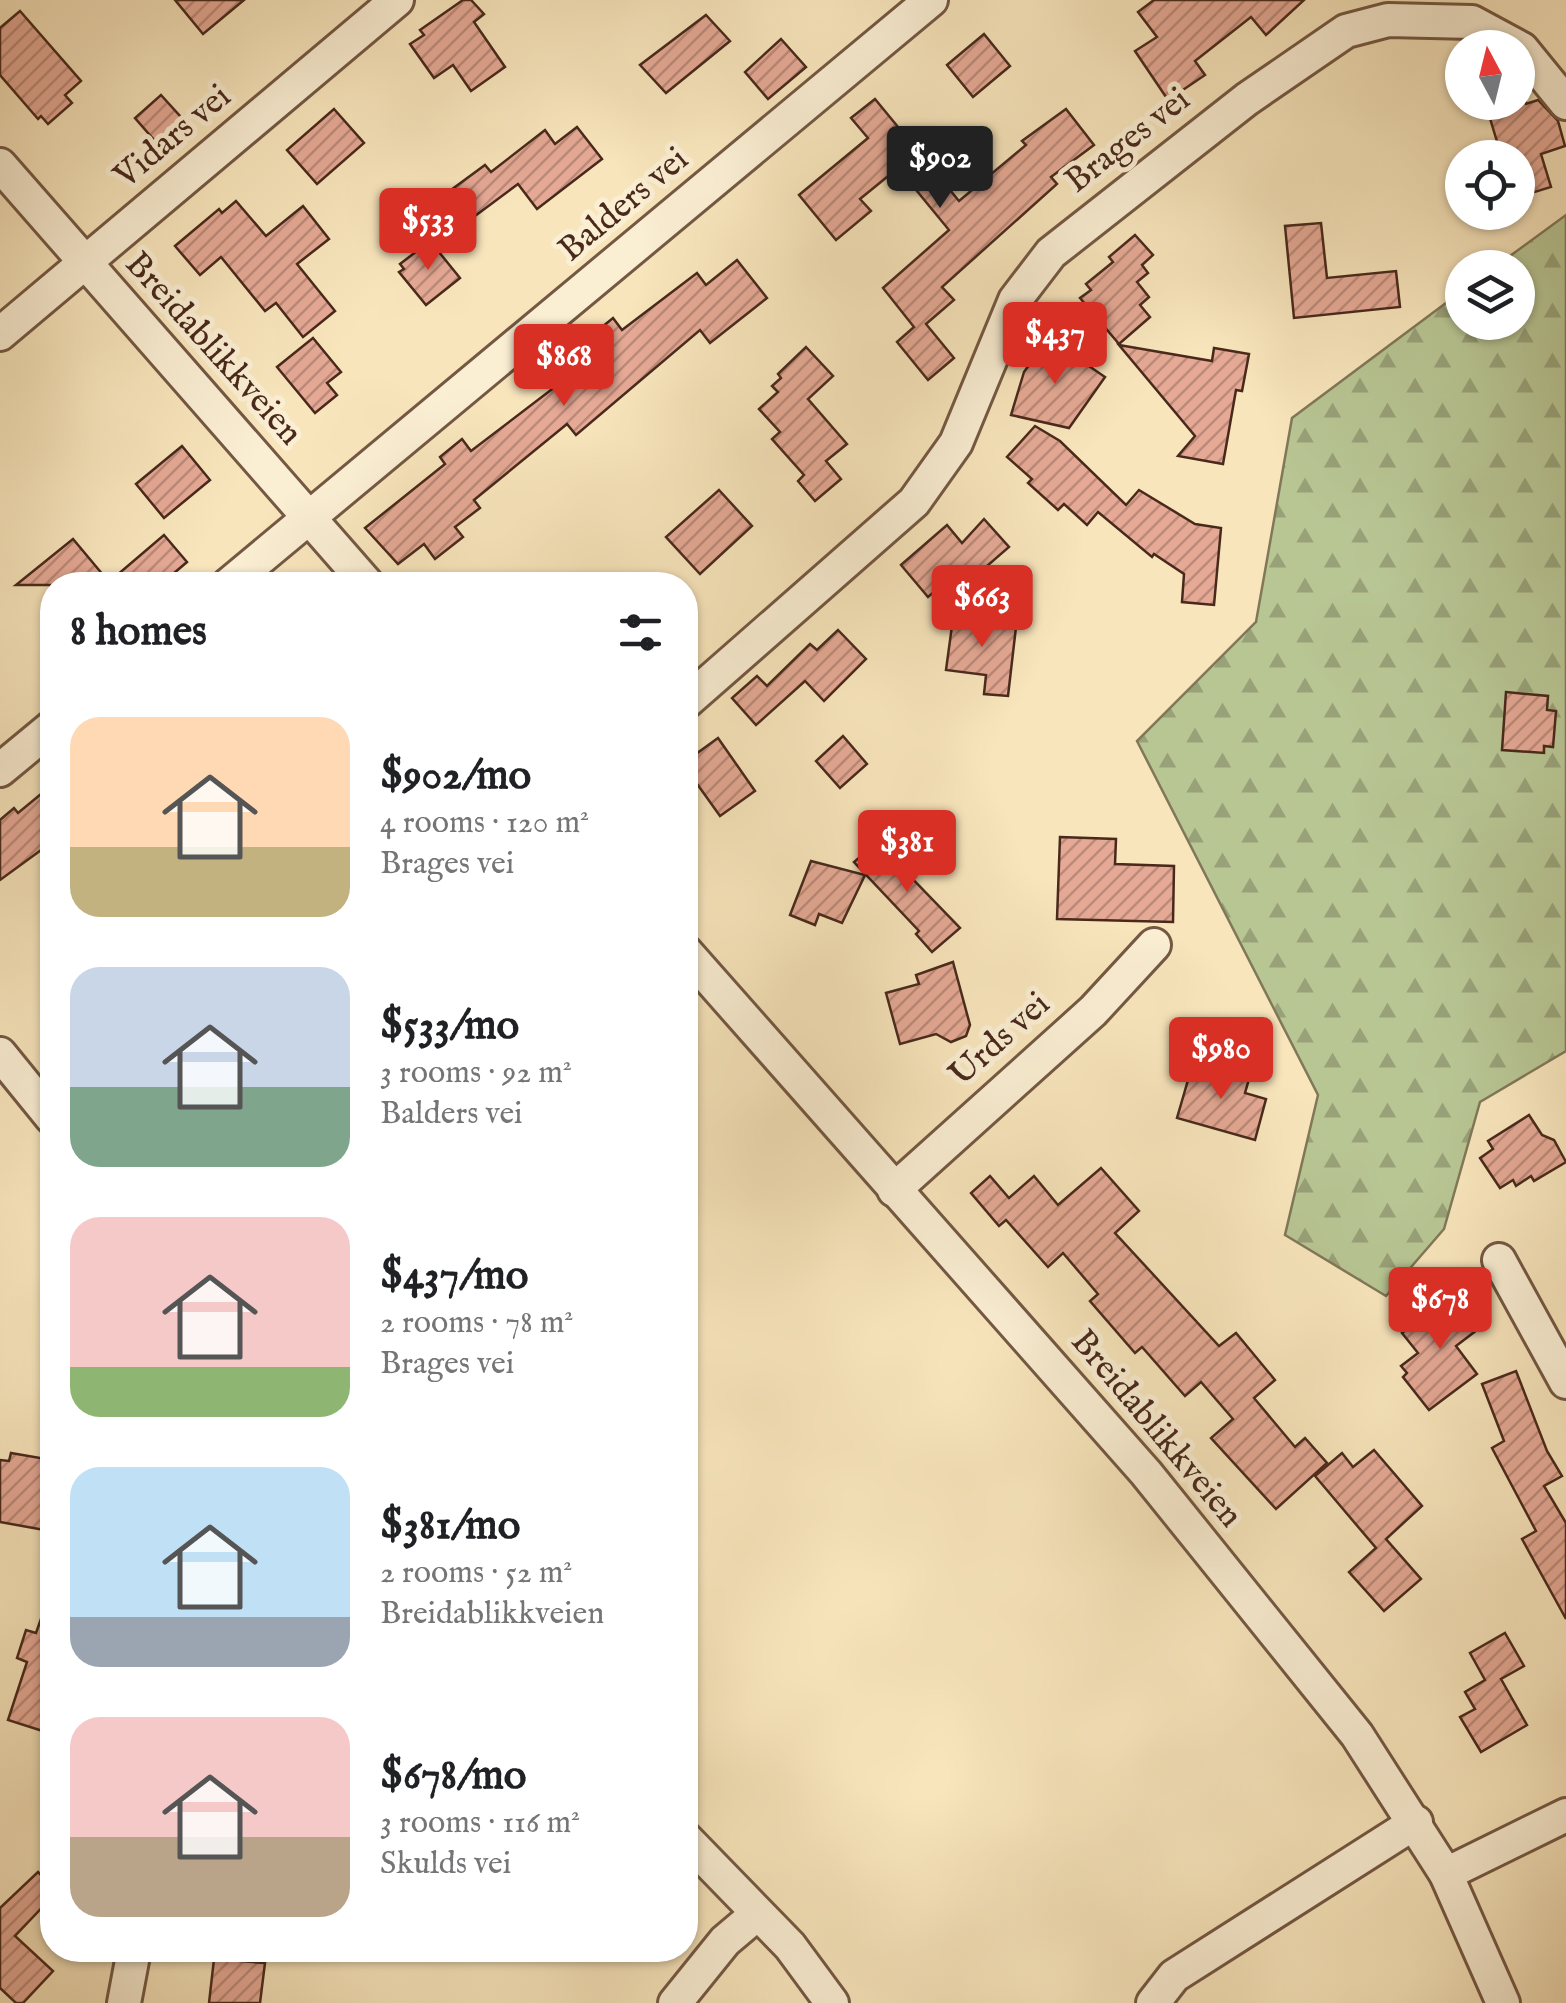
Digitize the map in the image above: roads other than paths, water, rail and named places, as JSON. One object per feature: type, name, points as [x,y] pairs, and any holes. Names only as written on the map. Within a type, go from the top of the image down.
[{"type":"street","name":"Vidars vei","points":[[0,334],[397,0]]},
{"type":"street","name":"Balders vei","points":[[244,572],[931,0]]},
{"type":"street","name":"Brages vei","points":[[698,692],[914,502],[956,444],[1015,300],[1051,253],[1248,99],[1346,31],[1388,20],[1472,22],[1522,50],[1566,104]]},
{"type":"street","name":"Breidablikkveien","points":[[0,165],[83,265],[357,572]]},
{"type":"street","points":[[0,770],[40,737]]},
{"type":"street","name":"Urds vei","points":[[894,1190],[1093,1010],[1154,945]]},
{"type":"street","name":"Breidablikkveien","points":[[698,966],[1146,1473],[1357,1736],[1446,1874],[1503,2003]]},
{"type":"street","points":[[0,1054],[40,1103]]},
{"type":"street","points":[[1499,1260],[1566,1382]]},
{"type":"street","points":[[1446,1874],[1566,1816]]},
{"type":"street","points":[[1153,2003],[1174,1976],[1416,1822]]},
{"type":"street","points":[[698,1852],[790,1946],[832,2003]]},
{"type":"street","points":[[675,2003],[724,1941],[757,1914]]},
{"type":"street","points":[[124,2003],[132,1962]]}]
